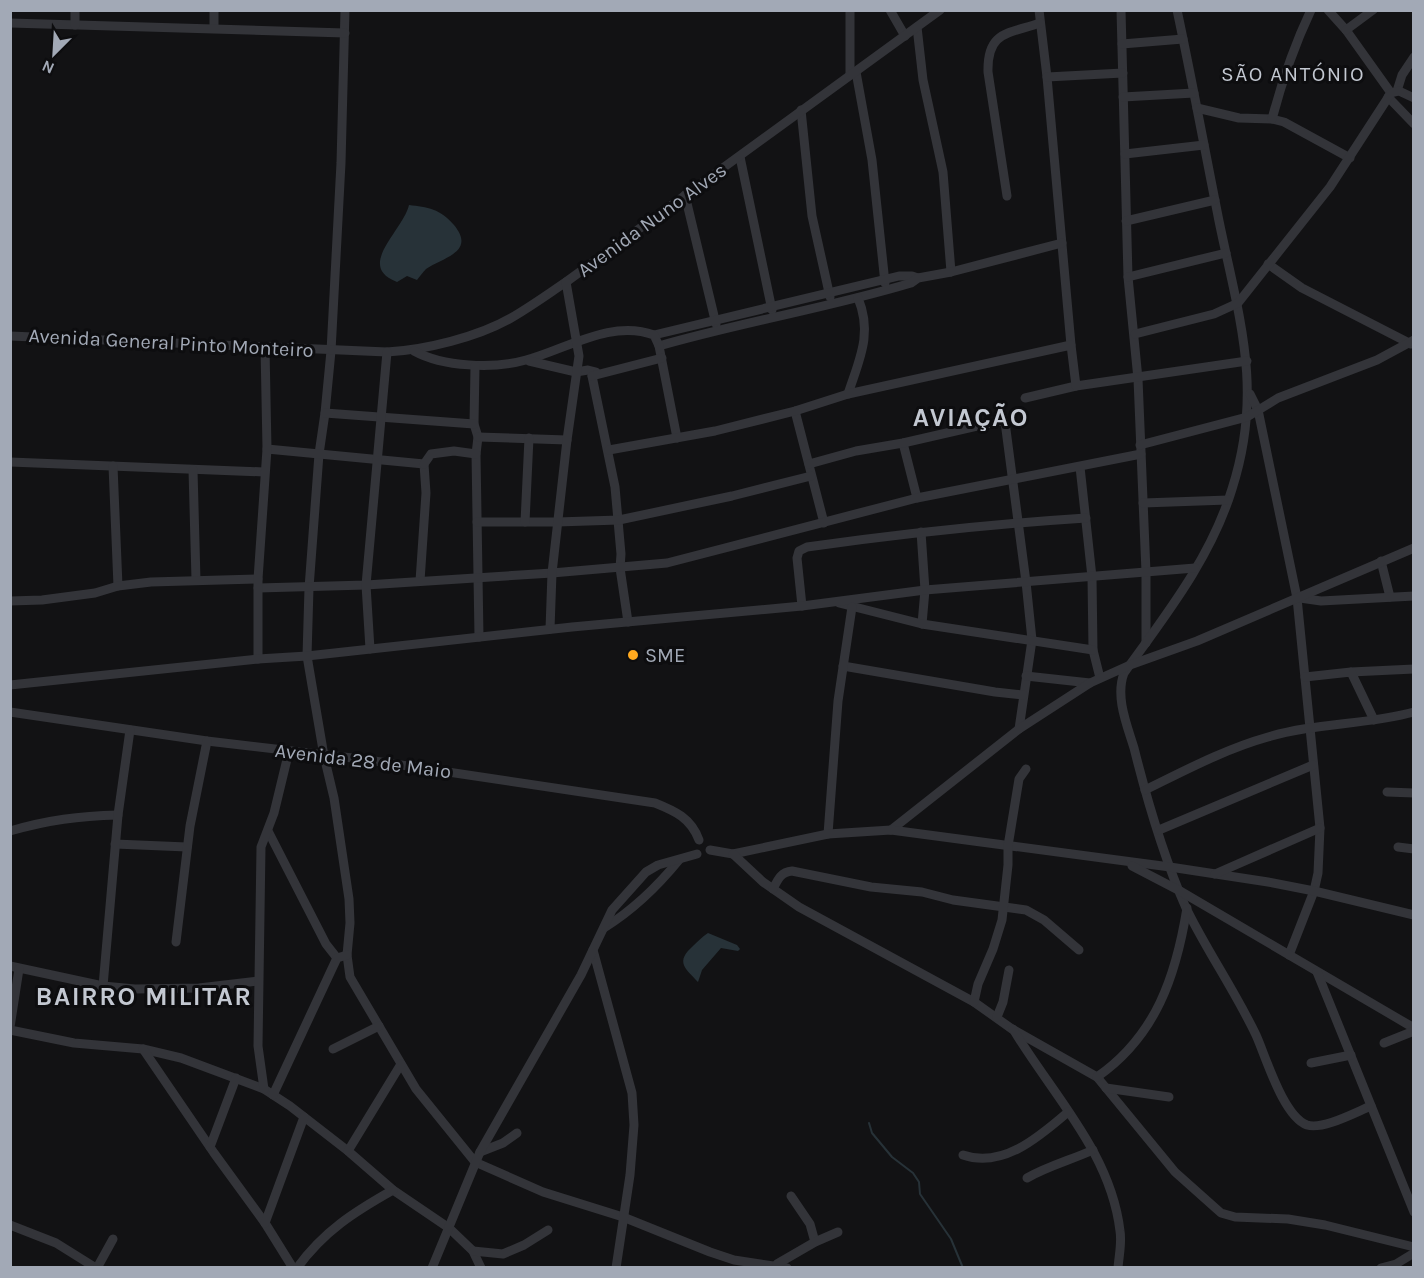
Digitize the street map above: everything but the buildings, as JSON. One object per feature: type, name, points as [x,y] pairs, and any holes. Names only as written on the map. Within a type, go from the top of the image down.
[{"type":"street","points":[[75,10],[75,25]]},
{"type":"street","points":[[214,10],[214,28]]},
{"type":"street","points":[[345,10],[342,162],[331,351],[319,454],[309,588],[307,656],[324,756],[334,798],[349,899],[350,923],[347,955],[350,977],[416,1089],[475,1162],[543,1192],[623,1217],[735,1264],[777,1264],[787,1268]]},
{"type":"street","points":[[850,10],[853,73],[872,160],[885,285]]},
{"type":"street","points":[[890,10],[905,36]]},
{"type":"street","points":[[1039,10],[1076,386]]},
{"type":"street","points":[[1120,10],[1128,277],[1138,379],[1146,572],[1146,643]]},
{"type":"street","points":[[1177,10],[1238,303],[1247,361],[1249,393],[1241,452],[1224,514],[1196,568],[1121,681],[1122,704],[1144,790],[1186,908],[1256,1035],[1279,1091],[1295,1116],[1307,1125],[1341,1119],[1371,1106]]},
{"type":"street","points":[[1272,119],[1282,79],[1296,41],[1311,10]]},
{"type":"street","points":[[1328,10],[1346,30],[1413,124]]},
{"type":"street","points":[[1346,30],[1373,10]]},
{"type":"street","name":"Avenida Nuno Alves","points":[[331,351],[414,351],[485,330],[510,319],[566,282],[740,157],[935,12]]},
{"type":"street","points":[[10,23],[345,33]]},
{"type":"street","points":[[1007,196],[988,72],[988,57],[993,42],[999,37],[1040,23]]},
{"type":"street","points":[[917,27],[923,80],[943,172],[951,272]]},
{"type":"street","points":[[1122,44],[1183,39]]},
{"type":"street","points":[[1135,334],[1214,314],[1238,303],[1305,220],[1350,158],[1413,57]]},
{"type":"street","points":[[1047,77],[1123,73]]},
{"type":"street","points":[[1123,97],[1194,93]]},
{"type":"street","points":[[1392,93],[1413,98]]},
{"type":"street","points":[[1197,108],[1239,118],[1272,119],[1284,122],[1350,158]]},
{"type":"street","points":[[801,110],[812,216],[831,304]]},
{"type":"street","points":[[1125,154],[1204,145]]},
{"type":"street","points":[[740,157],[774,318]]},
{"type":"street","points":[[685,195],[716,325]]},
{"type":"street","points":[[1126,222],[1215,200]]},
{"type":"street","points":[[414,351],[430,358],[475,366],[526,360],[575,342],[616,331],[634,330],[654,335],[774,318],[858,298],[885,285],[912,276],[918,278],[951,272],[1062,243]]},
{"type":"street","points":[[1128,277],[1226,253]]},
{"type":"street","points":[[1268,264],[1302,288],[1412,343]]},
{"type":"street","points":[[550,629],[552,573],[579,357],[566,282]]},
{"type":"street","points":[[659,346],[771,307],[829,293],[885,285]]},
{"type":"street","points":[[848,394],[866,337],[865,321],[858,298]]},
{"type":"street","points":[[654,335],[662,358],[677,438]]},
{"type":"street","name":"Avenida General Pinto Monteiro","points":[[10,336],[331,351]]},
{"type":"street","points":[[10,601],[42,600],[95,593],[118,586],[151,582],[196,580],[309,588],[552,573],[667,563],[917,498],[1011,478],[1080,467],[1141,450],[1247,417],[1278,398],[1377,360],[1412,343]]},
{"type":"street","points":[[609,450],[715,431],[795,411],[848,394],[1071,345]]},
{"type":"street","points":[[258,659],[258,584],[267,449],[264,347]]},
{"type":"street","points":[[370,649],[366,585],[387,352]]},
{"type":"street","points":[[592,376],[662,358]]},
{"type":"street","points":[[526,360],[576,372],[596,372],[592,376]]},
{"type":"street","points":[[1025,398],[1076,386],[1138,379],[1247,361]]},
{"type":"street","points":[[475,366],[474,424],[478,437],[476,454],[479,637]]},
{"type":"street","points":[[592,376],[609,450],[627,622]]},
{"type":"street","points":[[1249,393],[1258,410],[1297,598],[1320,828],[1318,873],[1314,891],[1289,955]]},
{"type":"street","points":[[795,411],[824,523]]},
{"type":"street","points":[[325,413],[474,424]]},
{"type":"street","points":[[808,464],[856,451],[1002,421],[1006,426],[1032,640],[1019,729]]},
{"type":"street","points":[[478,437],[567,440]]},
{"type":"street","points":[[525,522],[529,438]]},
{"type":"street","points":[[903,443],[917,498]]},
{"type":"street","points":[[267,449],[424,464]]},
{"type":"street","points":[[420,581],[421,537],[426,493],[424,464],[431,454],[437,452],[454,451],[476,454]]},
{"type":"street","points":[[10,462],[264,472]]},
{"type":"street","points":[[112,466],[118,586]]},
{"type":"street","points":[[1080,467],[1092,577],[1093,650],[1100,678]]},
{"type":"street","points":[[193,470],[196,580]]},
{"type":"street","points":[[477,522],[618,520],[811,476]]},
{"type":"street","points":[[1143,503],[1228,500]]},
{"type":"street","points":[[802,606],[798,558],[799,551],[802,549],[921,532],[1086,518]]},
{"type":"street","points":[[921,532],[925,590],[922,624]]},
{"type":"street","points":[[891,830],[1019,729],[1090,683],[1130,665],[1197,641],[1413,548]]},
{"type":"street","points":[[1381,561],[1390,597]]},
{"type":"street","points":[[10,685],[550,629],[802,606],[925,590],[1196,568]]},
{"type":"street","points":[[1297,598],[1322,601],[1413,596]]},
{"type":"street","points":[[834,602],[922,624],[1093,650]]},
{"type":"street","points":[[828,834],[838,701],[852,607]]},
{"type":"street","points":[[843,666],[1023,695]]},
{"type":"street","points":[[1305,677],[1413,669]]},
{"type":"street","points":[[1351,672],[1374,720]]},
{"type":"street","points":[[1026,676],[1090,683]]},
{"type":"street","name":"Avenida 28 de Maio","points":[[10,712],[207,741],[470,775],[655,803],[684,816],[696,831],[699,840]]},
{"type":"street","points":[[1144,790],[1206,760],[1268,737],[1309,728],[1374,720],[1413,712]]},
{"type":"street","points":[[103,986],[118,815],[130,730]]},
{"type":"street","points":[[176,942],[187,847],[207,741]]},
{"type":"street","points":[[264,1089],[258,1046],[261,847],[279,797],[289,751]]},
{"type":"street","points":[[1159,830],[1313,765]]},
{"type":"street","points":[[974,1002],[978,984],[993,949],[1004,908],[1008,846],[1019,779],[1026,769]]},
{"type":"street","points":[[1387,792],[1413,793]]},
{"type":"street","points":[[10,831],[50,820],[118,815]]},
{"type":"street","points":[[1213,874],[1320,828]]},
{"type":"street","points":[[432,1268],[480,1152],[555,1022],[612,910],[646,872],[658,865],[697,854],[704,855],[710,850],[733,854],[828,834],[860,830],[891,830],[1213,874],[1314,891],[1413,915]]},
{"type":"street","points":[[268,831],[326,944],[337,958]]},
{"type":"street","points":[[697,854],[694,848],[699,840],[709,843],[710,850]]},
{"type":"street","points":[[115,844],[187,847]]},
{"type":"street","points":[[1398,847],[1413,849]]},
{"type":"street","points":[[733,854],[773,889],[823,922],[974,1002],[1012,1029],[1097,1077],[1175,1172],[1221,1213],[1235,1217],[1288,1219],[1325,1225],[1413,1247]]},
{"type":"street","points":[[603,928],[632,909],[679,860]]},
{"type":"street","points":[[1124,862],[1180,891],[1413,1030]]},
{"type":"street","points":[[773,889],[780,876],[786,871],[792,871],[871,887],[922,892],[954,900],[1026,910],[1035,914],[1079,950]]},
{"type":"street","points":[[1097,1077],[1135,1044],[1159,1008],[1183,930],[1186,908]]},
{"type":"street","points":[[593,950],[632,1093],[634,1125],[630,1175],[616,1268]]},
{"type":"street","points":[[273,1095],[337,958],[347,955]]},
{"type":"street","points":[[258,981],[198,988],[135,989],[103,986],[15,968],[10,1029],[74,1043],[143,1048],[181,1058],[264,1089],[348,1151],[393,1190],[449,1228],[473,1251],[481,1268]]},
{"type":"street","points":[[997,1017],[1003,1002],[1009,970]]},
{"type":"street","points":[[1317,972],[1413,1212]]},
{"type":"street","points":[[333,1050],[379,1026]]},
{"type":"street","points":[[1012,1029],[1099,1160],[1116,1207],[1120,1232],[1118,1268]]},
{"type":"street","points":[[1384,1042],[1413,1030]]},
{"type":"street","points":[[143,1048],[295,1268],[327,1232],[354,1212],[393,1190]]},
{"type":"street","points":[[1311,1063],[1351,1055]]},
{"type":"street","points":[[348,1151],[401,1064]]},
{"type":"street","points":[[210,1147],[236,1078]]},
{"type":"street","points":[[1105,1088],[1169,1097]]},
{"type":"street","points":[[963,1155],[973,1158],[1005,1154],[1036,1139],[1068,1112]]},
{"type":"street","points":[[265,1223],[304,1118]]},
{"type":"street","points":[[480,1152],[503,1143],[517,1133]]},
{"type":"street","points":[[1027,1178],[1049,1166],[1093,1150]]},
{"type":"street","points":[[791,1196],[810,1224],[815,1242]]},
{"type":"street","points":[[10,1225],[56,1243],[96,1268],[113,1239]]},
{"type":"street","points":[[473,1251],[503,1254],[524,1245],[548,1230]]},
{"type":"street","points":[[777,1264],[815,1242],[838,1232]]},
{"type":"street","points":[[1381,1268],[1396,1264],[1413,1253]]},
{"type":"shaded area","points":[[409,205],[428,208],[444,215],[460,234],[461,242],[460,248],[455,253],[426,269],[417,280],[407,276],[397,282],[385,275],[380,267],[381,257]]},
{"type":"shaded area","points":[[708,933],[737,945],[740,949],[738,951],[721,948],[702,970],[698,982],[686,969],[684,956]]},
{"type":"waterway","points":[[869,1123],[872,1133],[892,1157],[913,1173],[919,1182],[920,1194],[951,1239],[963,1268]]},
{"type":"place","name":"SME","points":[[633,655]]},
{"type":"district","name":"SÃO ANTÓNIO","points":[[1293,74]]},
{"type":"district","name":"AVIAÇÃO","points":[[971,417]]},
{"type":"district","name":"BAIRRO MILITAR","points":[[144,996]]}]
